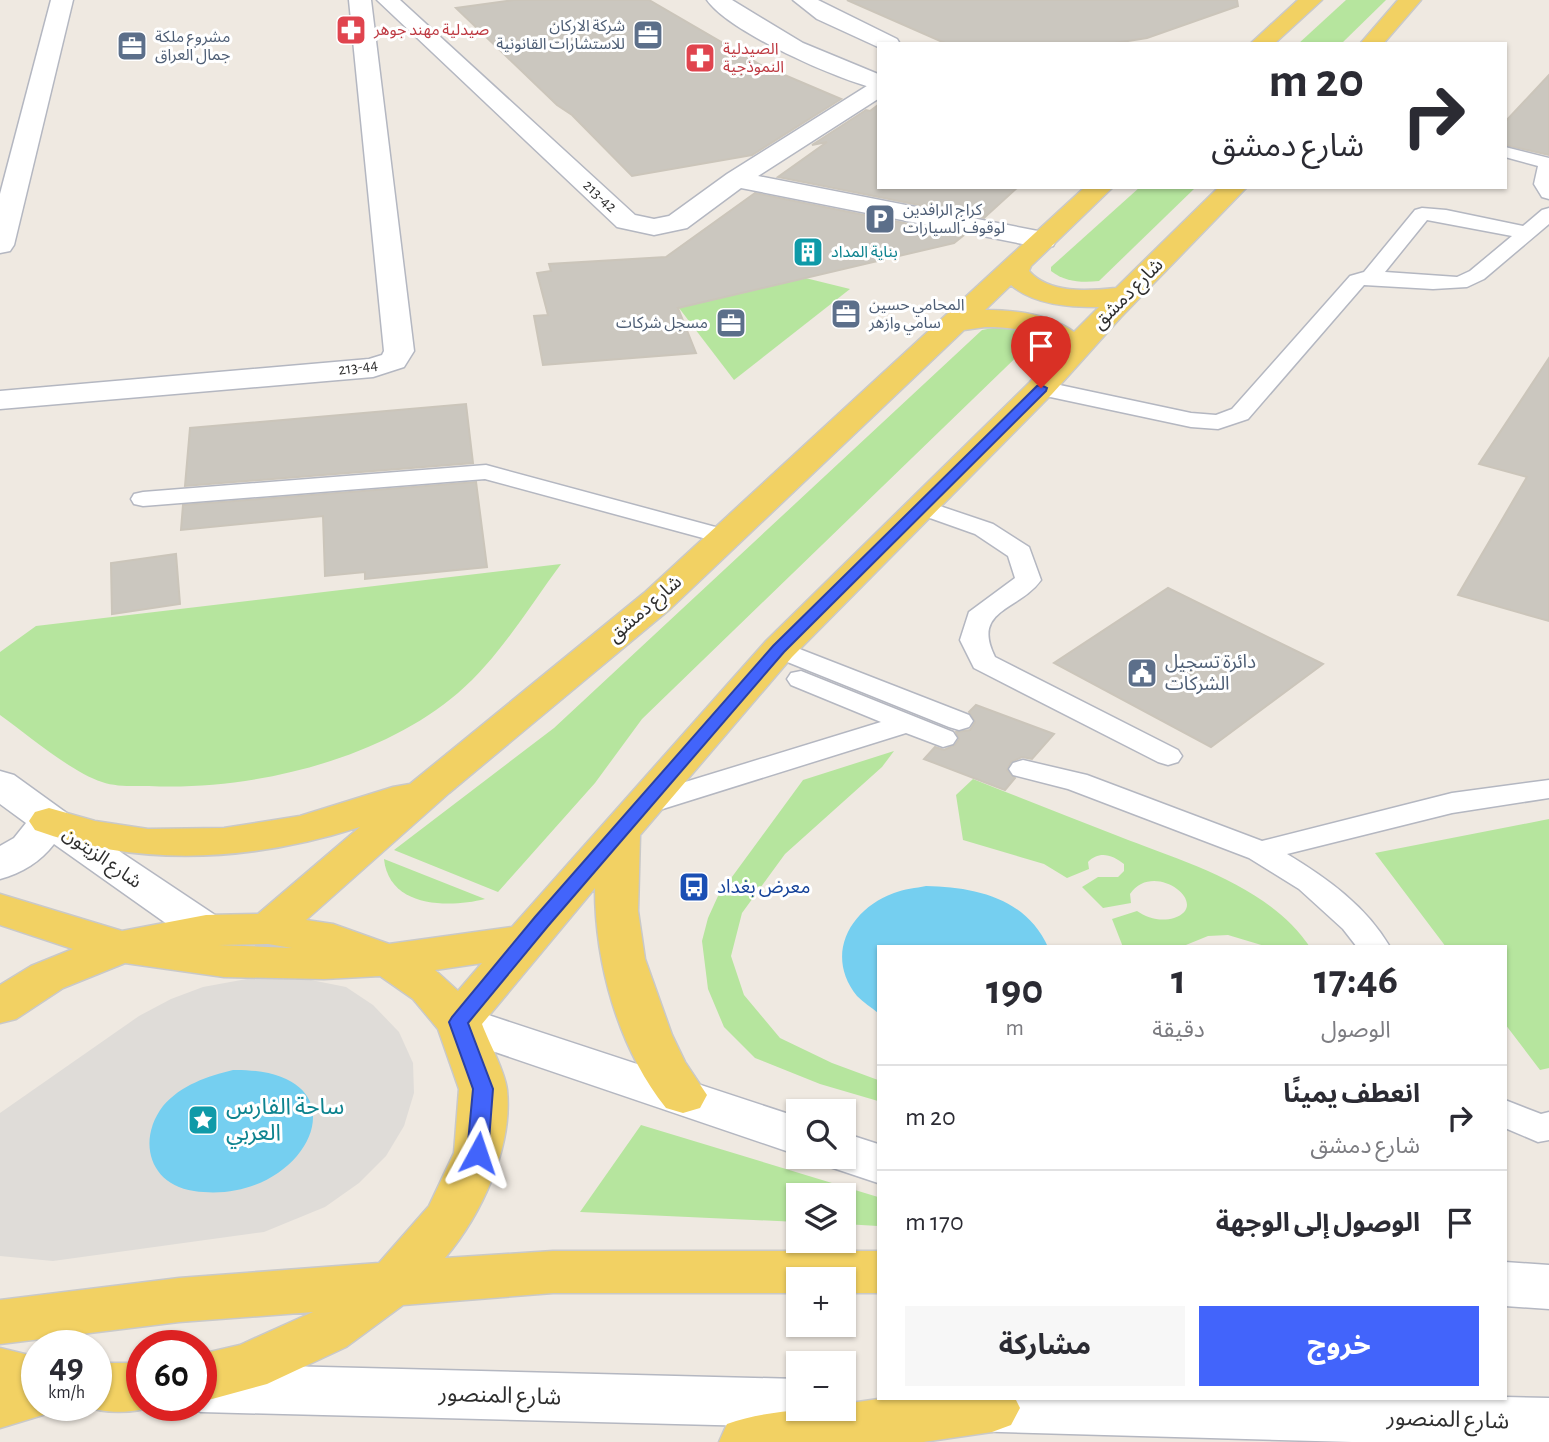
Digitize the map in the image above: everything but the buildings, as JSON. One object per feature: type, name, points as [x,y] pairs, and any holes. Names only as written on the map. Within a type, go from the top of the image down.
[{"type":"main road","points":[[1263,42],[1311,0]]},
{"type":"main road","points":[[1373,42],[1410,0]]},
{"type":"main road","name":"شارع دمشق","points":[[268,929],[435,784],[657,601],[1098,189]]},
{"type":"main road","name":"شارع دمشق","points":[[458,1022],[772,657],[1041,388],[1070,353],[1232,189]]},
{"type":"main road","points":[[1031,251],[1015,272],[1034,288],[1078,299],[1125,296]]},
{"type":"main road","points":[[954,323],[995,318],[1042,326],[1060,334],[1072,345],[1070,353]]},
{"type":"main road","points":[[49,821],[117,839],[181,843],[248,838],[314,827],[378,808],[435,784]]},
{"type":"main road","points":[[642,806],[614,877],[615,925],[626,975],[668,1077],[682,1095]]},
{"type":"main road","points":[[0,909],[121,947],[206,960],[298,965],[390,961],[459,953],[526,940]]},
{"type":"main road","points":[[0,1007],[47,977],[121,947],[206,930],[268,929],[333,939],[390,961],[429,988],[458,1022],[483,1089],[478,1153],[448,1220],[394,1283],[327,1331],[248,1367],[217,1374]]},
{"type":"main road","points":[[0,1322],[178,1300],[553,1272],[877,1272]]},
{"type":"main road","points":[[0,1371],[21,1377]]},
{"type":"main road","points":[[0,1404],[21,1398]]},
{"type":"main road","points":[[747,1442],[992,1408]]},
{"type":"street","points":[[0,245],[5,214],[62,0]]},
{"type":"street","name":"213-44","points":[[0,400],[373,368],[393,361],[399,351],[360,0]]},
{"type":"street","name":"213-42","points":[[388,0],[632,225],[654,227],[678,222],[736,179],[877,90]]},
{"type":"street","points":[[718,0],[736,15],[782,42],[826,63],[877,82]]},
{"type":"street","points":[[804,0],[825,14],[885,42]]},
{"type":"street","points":[[736,179],[1031,251]]},
{"type":"street","name":"شارع الزيتون","points":[[0,784],[206,930]]},
{"type":"street","points":[[0,866],[29,848],[49,821]]},
{"type":"street","points":[[458,1022],[786,1132]]},
{"type":"street","points":[[856,1156],[877,1164]]},
{"type":"street","points":[[1507,1284],[1549,1287]]},
{"type":"street","name":"شارع المنصور","points":[[217,1388],[786,1403]]},
{"type":"street","name":"شارع المنصور","points":[[856,1404],[1549,1423]]},
{"type":"lane","points":[[1507,152],[1549,163],[1543,184],[1549,194]]},
{"type":"lane","points":[[1371,277],[1422,214],[1446,216],[1526,233]]},
{"type":"lane","points":[[1041,388],[1191,420],[1218,422],[1240,414],[1357,280],[1371,277],[1433,284],[1460,283],[1477,275],[1549,214]]},
{"type":"lane","points":[[143,499],[486,472],[725,537]]},
{"type":"lane","points":[[922,507],[984,529],[1020,552],[1028,580],[978,618],[973,640],[984,662],[1168,755]]},
{"type":"lane","points":[[772,657],[951,730],[908,723],[881,712],[772,657]]},
{"type":"lane","points":[[642,806],[881,712]]},
{"type":"lane","points":[[642,806],[908,723]]},
{"type":"lane","points":[[1029,762],[1260,852],[1310,882],[1354,920],[1373,945]]},
{"type":"lane","points":[[1260,852],[1452,803],[1549,789]]},
{"type":"lane","points":[[1507,1114],[1538,1128],[1549,1126]]},
{"type":"green space","points":[[1346,0],[1386,0],[1343,42],[1300,42]]},
{"type":"green space","points":[[1138,189],[1194,189],[1099,281],[1074,281],[1051,271],[1051,267]]},
{"type":"green space","points":[[785,273],[850,289],[734,380],[679,308]]},
{"type":"green space","points":[[998,327],[1025,332],[1032,342],[642,719],[595,783],[498,892],[394,850],[554,728],[982,330]]},
{"type":"green space","points":[[561,564],[513,632],[487,664],[458,693],[427,716],[391,736],[312,767],[229,783],[188,786],[113,785],[77,770],[0,715],[0,652],[36,626]]},
{"type":"green space","points":[[894,751],[882,767],[785,854],[742,913],[731,956],[744,995],[780,1038],[832,1063],[877,1080],[877,1101],[820,1084],[755,1058],[724,1027],[708,989],[702,941],[718,896],[803,780]]},
{"type":"green space","points":[[973,779],[1197,866],[1248,891],[1272,907],[1308,945],[1261,945],[1228,935],[1208,936],[1186,945],[1122,945],[1112,919],[1137,911],[1154,919],[1174,918],[1184,912],[1187,904],[1184,895],[1165,883],[1152,881],[1140,884],[1130,894],[1131,903],[1103,908],[1082,887],[1098,877],[1118,877],[1124,871],[1124,864],[1115,858],[1101,855],[1088,862],[1089,869],[1067,878],[1044,864],[963,840],[956,795]]},
{"type":"green space","points":[[1549,819],[1549,1068],[1540,1070],[1507,1027],[1507,945],[1444,945],[1375,853]]},
{"type":"green space","points":[[384,859],[485,899],[439,903],[409,896],[397,887],[388,875]]},
{"type":"green space","points":[[641,1125],[832,1183],[786,1183],[786,1221],[580,1212]]},
{"type":"green space","points":[[856,1190],[877,1197],[877,1226],[856,1225]]},
{"type":"shaded area","name":"ساحة الفارس العربي","points":[[252,978],[311,980],[346,987],[373,1005],[399,1032],[413,1063],[414,1093],[404,1126],[386,1156],[359,1183],[325,1207],[264,1232],[53,1261],[0,1256],[0,1113],[139,1016],[171,999],[203,987]]},
{"type":"water","points":[[926,886],[944,887],[997,898],[1027,917],[1047,945],[877,945],[877,1012],[857,996],[847,980],[843,950],[854,922],[865,910],[878,900]]},
{"type":"water","points":[[233,1070],[276,1075],[302,1090],[313,1112],[309,1136],[294,1160],[268,1179],[234,1191],[194,1191],[179,1187],[167,1180],[152,1159],[150,1146],[155,1119],[163,1106],[178,1092],[205,1078]]},
{"type":"place","name":"صيدلية مهند جوهر","points":[[351,30]]},
{"type":"place","name":"شركة الاركان للاستشارات القانونية","points":[[648,35]]},
{"type":"place","name":"مشروع ملكة جمال العراق","points":[[132,46]]},
{"type":"place","name":"الصيدلية النموذجية","points":[[700,58]]},
{"type":"place","name":"كراج الرافدين لوقوف السيارات","points":[[880,219]]},
{"type":"place","name":"بناية المداد","points":[[808,252]]},
{"type":"place","name":"المحامي حسين سامي وازهر","points":[[846,314]]},
{"type":"place","name":"مسجل شركات","points":[[731,323]]},
{"type":"place","name":"دائرة تسجيل الشركات","points":[[1142,673]]},
{"type":"place","name":"معرض بغداد","points":[[694,887]]},
{"type":"place","name":"ساحة الفارس العربي","points":[[203,1120]]},
{"type":"route","points":[[478,1153],[483,1089],[458,1022],[779,649],[1041,388]]}]
